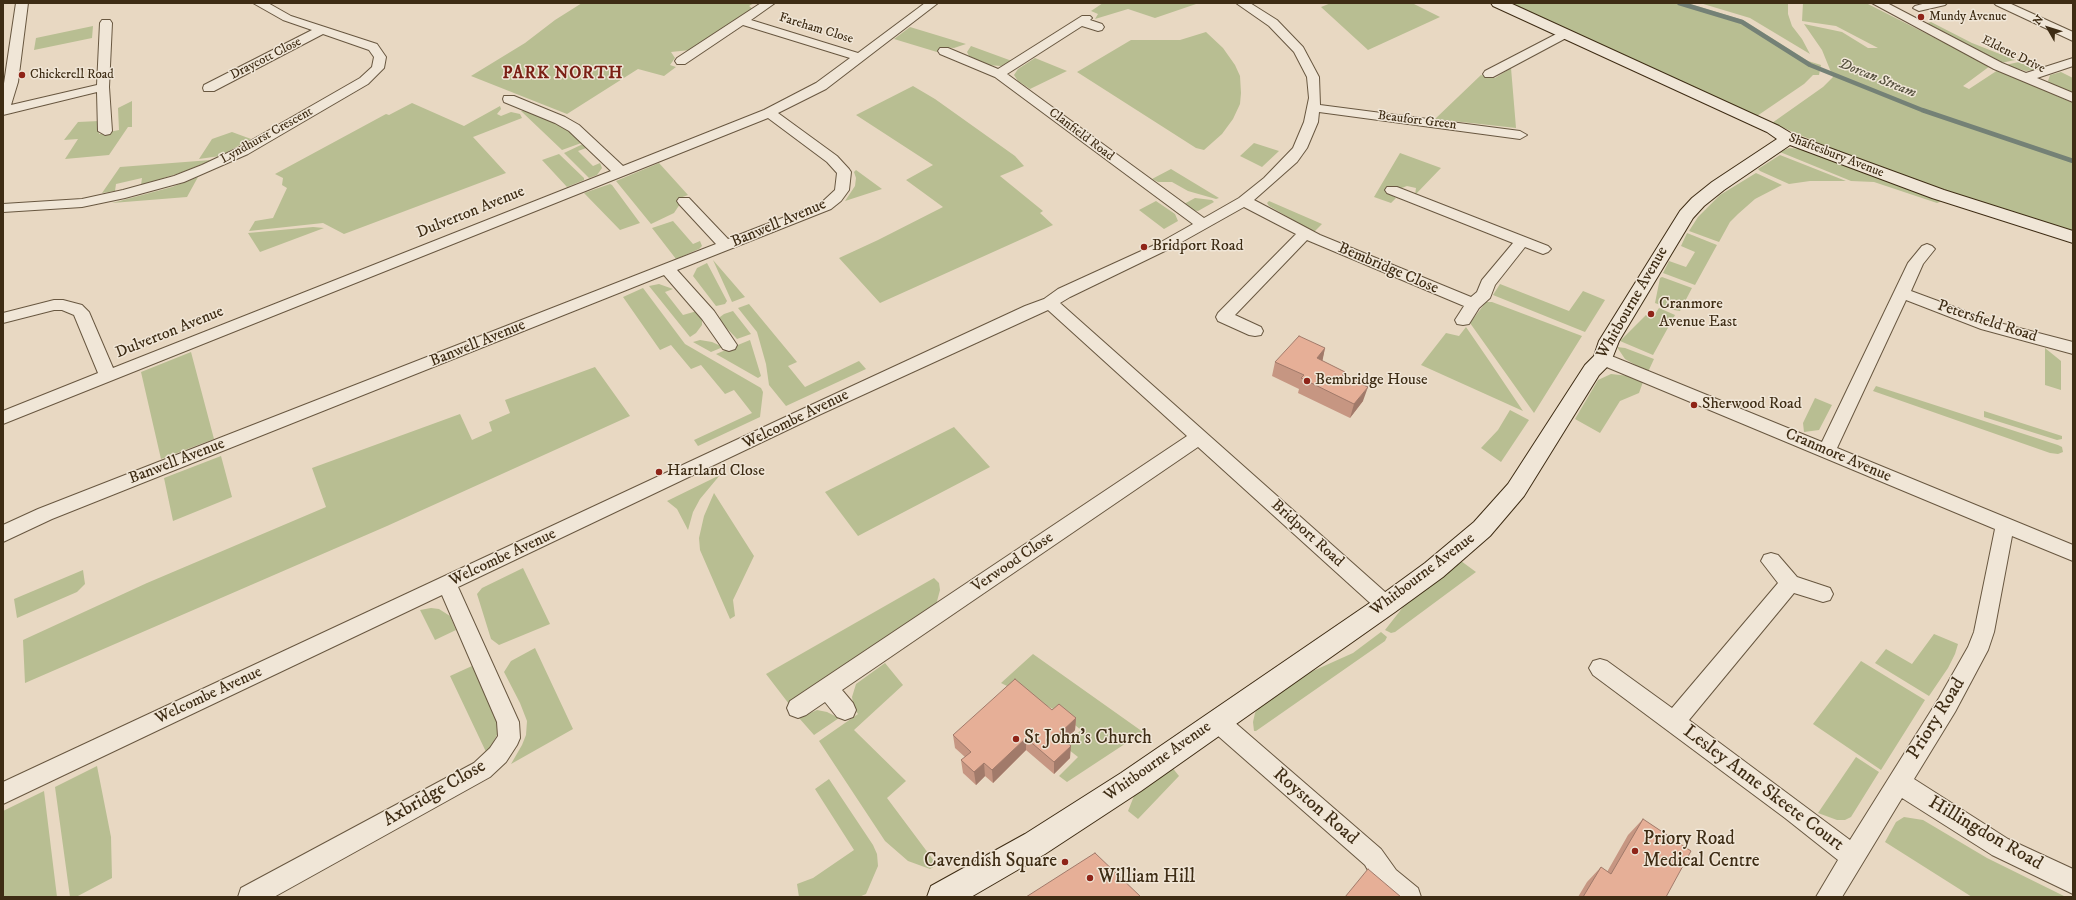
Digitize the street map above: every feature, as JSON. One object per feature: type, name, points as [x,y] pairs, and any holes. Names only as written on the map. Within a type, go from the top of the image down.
[{"type":"street","points":[[3,111],[12,82],[22,3]]},
{"type":"street","name":"Lyndhurst Crescent","points":[[3,208],[82,203],[125,194],[179,179],[243,151],[364,81],[375,72],[380,60],[377,50],[368,45],[288,18],[259,3]]},
{"type":"street","name":"Fareham Close","points":[[681,61],[769,3]]},
{"type":"street","name":"Dulverton Avenue","points":[[3,418],[769,113],[821,86],[932,3]]},
{"type":"street","name":"Welcombe Avenue","points":[[3,793],[884,378],[1031,310],[1050,303],[1062,294],[1166,245],[1244,201],[1292,160],[1307,135],[1315,108],[1313,77],[1299,50],[1273,24],[1242,3]]},
{"type":"street","name":"Shaftesbury Avenue","points":[[1498,3],[1773,129],[1788,139],[1938,194],[2073,237]]},
{"type":"street","name":"Eldene Drive","points":[[1878,3],[2024,78],[2073,98]]},
{"type":"street","points":[[1919,8],[1941,3]]},
{"type":"street","points":[[2000,3],[2073,37]]},
{"type":"street","points":[[999,74],[1084,20],[1098,27]]},
{"type":"street","name":"Fareham Close","points":[[742,21],[859,57]]},
{"type":"street","points":[[105,131],[103,87],[106,23]]},
{"type":"street","name":"Draycott Close","points":[[209,88],[323,29]]},
{"type":"street","points":[[1489,74],[1564,34]]},
{"type":"street","points":[[3,51],[16,48]]},
{"type":"street","name":"Clanfield Road","points":[[955,51],[999,74],[1203,224]]},
{"type":"street","points":[[2024,78],[2073,62]]},
{"type":"street","points":[[3,111],[103,87]]},
{"type":"street","points":[[509,99],[560,120],[574,128],[621,172]]},
{"type":"street","name":"Beaufort Green","points":[[1315,108],[1520,135]]},
{"type":"street","name":"Banwell Avenue","points":[[3,534],[45,514],[668,270],[826,206],[836,198],[844,186],[845,177],[842,168],[769,113]]},
{"type":"street","name":"Whitbourne Avenue","points":[[942,897],[1004,862],[1074,819],[1386,605],[1455,554],[1499,511],[1516,490],[1592,370],[1603,359],[1609,341],[1686,215],[1698,202],[1718,186],[1788,139]]},
{"type":"street","points":[[1403,191],[1543,249]]},
{"type":"street","name":"Bembridge Close","points":[[1244,201],[1305,233],[1472,304]]},
{"type":"street","points":[[678,216],[688,206],[726,246]]},
{"type":"street","points":[[1255,331],[1224,317],[1305,233]]},
{"type":"street","points":[[1463,320],[1472,304],[1484,294],[1488,284],[1522,241]]},
{"type":"street","points":[[1827,451],[1916,263],[1927,249]]},
{"type":"street","points":[[668,270],[708,315],[729,345]]},
{"type":"street","name":"Petersfield Road","points":[[1902,293],[1987,325],[2073,348]]},
{"type":"street","name":"Bridport Road","points":[[1050,303],[1386,605]]},
{"type":"street","points":[[3,318],[54,305],[63,305],[76,309],[81,312],[108,377]]},
{"type":"street","name":"Cranmore Avenue","points":[[1603,359],[2073,553]]},
{"type":"street","name":"Verwood Close","points":[[798,708],[1199,437]]},
{"type":"street","name":"Priory Road","points":[[1828,897],[1947,705],[1978,650],[1984,632],[2005,526]]},
{"type":"street","points":[[1771,561],[1790,583],[1823,594]]},
{"type":"street","name":"Lesley Anne Skeete Court","points":[[1674,722],[1790,583]]},
{"type":"street","name":"Axbridge Close","points":[[250,897],[482,770],[498,755],[509,738],[508,722],[448,584]]},
{"type":"street","name":"Lesley Anne Skeete Court","points":[[1600,668],[1793,810],[1852,856]]},
{"type":"street","points":[[827,688],[845,710]]},
{"type":"street","name":"Royston Road","points":[[1217,721],[1373,857],[1387,879],[1409,897]]},
{"type":"street","name":"Hillingdon Road","points":[[1899,782],[1934,806],[2000,847],[2073,882]]},
{"type":"green space","points":[[582,3],[754,3],[749,6],[753,9],[690,50],[671,52],[675,58],[670,65],[676,67],[664,76],[638,69],[567,114],[471,76],[525,43],[555,20]]},
{"type":"green space","points":[[1103,3],[1199,3],[1155,18],[1128,9],[1095,19],[1098,14],[1091,11]]},
{"type":"green space","points":[[1331,3],[1412,3],[1440,17],[1368,50],[1321,7]]},
{"type":"green space","points":[[1509,3],[1687,3],[1743,20],[1808,61],[1821,65],[1819,75],[1813,75],[1804,84],[1757,116]]},
{"type":"green space","points":[[1700,3],[1788,3],[1788,14],[1792,26],[1802,39],[1810,54],[1750,18]]},
{"type":"green space","points":[[1803,3],[1866,3],[1990,66],[1963,86],[1969,89],[1998,70],[2073,103],[2073,232],[1928,185],[1833,149],[1772,123],[1823,87],[1833,77],[1822,50],[1804,24],[1842,32],[1868,48],[1878,48],[1836,26],[1802,21]]},
{"type":"green space","points":[[1931,22],[1972,43],[2015,60],[2001,63],[1927,23]]},
{"type":"green space","points":[[93,26],[92,38],[34,50],[36,38]]},
{"type":"green space","points":[[910,27],[966,44],[954,48],[943,47],[937,52],[894,39]]},
{"type":"green space","points":[[1206,32],[1223,48],[1235,65],[1240,76],[1241,93],[1240,104],[1233,119],[1222,134],[1204,150],[1196,148],[1077,72],[1131,40],[1180,40]]},
{"type":"green space","points":[[971,46],[1012,61],[1001,66],[987,65],[969,56],[967,52]]},
{"type":"green space","points":[[1035,58],[1067,71],[1030,89],[1018,81],[1014,75],[1018,69]]},
{"type":"green space","points":[[2019,62],[2034,69],[2040,69],[2026,71],[2005,65]]},
{"type":"green space","points":[[1511,68],[1516,128],[1435,119],[1481,75],[1495,78]]},
{"type":"green space","points":[[2061,72],[2073,78],[2073,95],[2053,86],[2048,81],[2050,75]]},
{"type":"green space","points":[[913,86],[935,99],[1015,156],[1024,166],[1000,176],[1043,211],[1040,213],[1053,225],[880,303],[839,258],[943,207],[906,180],[933,165],[856,115]]},
{"type":"green space","points":[[132,101],[132,127],[128,127],[109,155],[65,159],[78,139],[64,140],[78,122],[99,121],[99,134],[119,130],[118,108]]},
{"type":"green space","points":[[412,103],[464,126],[500,106],[501,109],[497,114],[501,116],[511,112],[520,114],[522,118],[473,137],[506,173],[344,234],[323,223],[249,231],[255,221],[273,218],[287,188],[282,185],[283,178],[275,174],[386,114],[389,115]]},
{"type":"green space","points":[[521,111],[527,111],[561,125],[584,142],[562,150]]},
{"type":"green space","points":[[232,132],[251,139],[220,156],[199,159],[212,139]]},
{"type":"green space","points":[[585,143],[589,147],[578,151],[593,166],[600,163],[602,168],[597,175],[589,178],[564,153]]},
{"type":"green space","points":[[1254,143],[1279,151],[1262,167],[1240,156]]},
{"type":"green space","points":[[1789,148],[1804,149],[1822,155],[1942,201],[1937,203],[1874,182],[1851,181],[1780,152]]},
{"type":"green space","points":[[1400,153],[1441,168],[1415,195],[1416,188],[1407,186],[1388,193],[1396,198],[1391,203],[1374,197]]},
{"type":"green space","points":[[559,154],[584,178],[584,180],[567,187],[542,160]]},
{"type":"green space","points":[[1780,155],[1846,181],[1810,181],[1789,184],[1758,169]]},
{"type":"green space","points":[[211,160],[186,171],[141,185],[142,178],[116,184],[115,191],[102,193],[120,167]]},
{"type":"green space","points":[[659,163],[688,195],[677,199],[680,204],[674,213],[651,224],[616,181]]},
{"type":"green space","points":[[1171,169],[1219,198],[1216,199],[1188,191],[1172,182],[1158,182],[1152,179]]},
{"type":"green space","points":[[856,170],[882,189],[845,201],[855,186],[856,178],[854,172]]},
{"type":"green space","points":[[1756,173],[1782,185],[1755,199],[1738,214],[1730,222],[1719,242],[1689,231],[1698,217],[1720,195]]},
{"type":"green space","points":[[198,177],[187,197],[112,203],[172,187]]},
{"type":"green space","points":[[610,184],[640,223],[620,230],[584,193]]},
{"type":"green space","points":[[1195,198],[1212,200],[1214,202],[1198,211],[1192,210],[1184,204]]},
{"type":"green space","points":[[1156,201],[1175,214],[1178,221],[1164,229],[1139,210]]},
{"type":"green space","points":[[1269,201],[1322,224],[1314,232],[1269,206],[1267,203]]},
{"type":"green space","points":[[673,221],[693,244],[700,241],[702,246],[699,249],[676,259],[652,228]]},
{"type":"green space","points":[[313,227],[324,228],[260,252],[248,233]]},
{"type":"green space","points":[[1687,233],[1717,245],[1695,285],[1663,273],[1669,261],[1686,267],[1695,252],[1681,246]]},
{"type":"green space","points":[[713,260],[745,297],[732,302]]},
{"type":"green space","points":[[707,263],[727,301],[725,304],[716,306],[693,276],[697,268]]},
{"type":"green space","points":[[1662,277],[1692,288],[1680,311],[1655,303],[1660,278]]},
{"type":"green space","points":[[659,284],[673,289],[665,292],[683,315],[697,311],[702,318],[702,325],[696,333],[690,337],[649,286]]},
{"type":"green space","points":[[1500,284],[1569,311],[1583,291],[1605,300],[1585,332],[1493,295]]},
{"type":"green space","points":[[643,288],[685,344],[761,388],[763,392],[760,417],[698,446],[694,440],[752,413],[734,390],[725,394],[701,365],[691,369],[671,345],[660,350],[623,297]]},
{"type":"green space","points":[[1486,302],[1492,302],[1582,336],[1534,413],[1470,323]]},
{"type":"green space","points":[[749,304],[797,362],[788,366],[805,387],[859,361],[866,369],[786,406],[769,385],[766,364],[757,332],[738,308]]},
{"type":"green space","points":[[1659,308],[1675,315],[1653,355],[1620,341],[1646,315],[1653,317]]},
{"type":"green space","points":[[733,311],[751,334],[737,339],[720,321],[720,317]]},
{"type":"green space","points":[[1466,327],[1523,411],[1421,365],[1446,333],[1459,336]]},
{"type":"green space","points":[[700,340],[712,342],[723,347],[711,352],[693,342]]},
{"type":"green space","points":[[750,340],[761,376],[758,378],[716,354]]},
{"type":"green space","points":[[1617,347],[1625,348],[1654,359],[1648,372],[1625,359]]},
{"type":"green space","points":[[2045,348],[2061,361],[2061,390],[2045,385]]},
{"type":"green space","points":[[191,352],[214,439],[161,459],[141,372]]},
{"type":"green space","points":[[595,367],[630,416],[387,526],[25,683],[23,640],[147,583],[326,507],[312,468],[460,414],[472,440],[492,431],[489,422],[510,413],[505,400]]},
{"type":"green space","points":[[1611,374],[1629,376],[1643,382],[1639,393],[1620,401],[1600,433],[1575,419],[1598,380]]},
{"type":"green space","points":[[1876,386],[2058,445],[2062,447],[2063,452],[2058,454],[2050,453],[1873,391]]},
{"type":"green space","points":[[1815,398],[1832,405],[1819,430],[1804,432],[1803,423]]},
{"type":"green space","points":[[1510,410],[1529,420],[1501,462],[1481,448],[1498,430]]},
{"type":"green space","points":[[1984,411],[2062,436],[2062,439],[2057,440],[1984,417]]},
{"type":"green space","points":[[954,427],[990,467],[858,536],[825,492]]},
{"type":"green space","points":[[221,456],[232,497],[173,521],[164,478]]},
{"type":"green space","points":[[720,475],[700,499],[693,512],[688,530],[677,509],[667,501]]},
{"type":"green space","points":[[714,493],[754,556],[733,600],[735,616],[730,619],[700,550],[699,538],[704,516]]},
{"type":"green space","points":[[1461,561],[1476,572],[1395,632],[1391,633],[1385,630],[1407,602]]},
{"type":"green space","points":[[523,568],[550,624],[499,645],[491,639],[477,594],[482,588]]},
{"type":"green space","points":[[83,570],[85,584],[77,592],[17,618],[14,599]]},
{"type":"green space","points":[[934,578],[939,583],[940,590],[936,605],[789,704],[766,674]]},
{"type":"green space","points":[[431,608],[439,609],[450,616],[456,630],[435,640],[420,610]]},
{"type":"green space","points":[[1381,632],[1387,637],[1385,641],[1254,731],[1253,722],[1255,713],[1260,705],[1304,675],[1353,653]]},
{"type":"green space","points":[[1934,634],[1958,644],[1948,668],[1929,696],[1875,663],[1886,649],[1912,664]]},
{"type":"green space","points":[[535,648],[573,729],[511,764],[526,735],[527,721],[520,703],[504,672],[511,661]]},
{"type":"green space","points":[[1033,654],[1143,732],[1067,782],[1059,776],[1078,757],[1064,746],[1081,730],[1059,712],[1001,683]]},
{"type":"green space","points":[[1861,661],[1925,700],[1881,770],[1813,724]]},
{"type":"green space","points":[[885,663],[903,685],[854,730],[906,781],[887,798],[937,865],[930,869],[908,861],[885,841],[819,741],[858,714],[854,709],[852,697],[856,684]]},
{"type":"green space","points":[[472,666],[499,725],[498,733],[487,754],[450,676]]},
{"type":"green space","points":[[817,710],[827,712],[839,718],[814,735],[799,718]]},
{"type":"green space","points":[[1856,757],[1879,772],[1851,817],[1845,820],[1837,820],[1818,813]]},
{"type":"green space","points":[[97,766],[111,837],[112,878],[76,897],[70,897],[55,787]]},
{"type":"green space","points":[[1171,766],[1179,776],[1138,819],[1128,811],[1136,791]]},
{"type":"green space","points":[[829,779],[873,845],[877,854],[878,866],[866,894],[859,897],[799,897],[797,884],[813,878],[854,850],[815,789]]},
{"type":"green space","points":[[44,791],[57,897],[3,897],[3,811]]},
{"type":"green space","points":[[1904,817],[1923,820],[1987,858],[2066,897],[1972,897],[1885,842],[1896,822]]},
{"type":"building","points":[[1299,336],[1325,348],[1317,358],[1345,372],[1342,375],[1368,387],[1354,404],[1301,378],[1304,375],[1275,362]]},
{"type":"building","name":"St John's Church","points":[[1015,679],[1052,710],[1059,704],[1076,718],[1058,735],[1071,746],[1054,762],[1026,738],[992,770],[984,763],[974,772],[961,760],[971,752],[953,735]]},
{"type":"building","name":"Priory Road Medical Centre","points":[[1643,819],[1691,851],[1666,897],[1583,897],[1601,867],[1611,874]]},
{"type":"building","points":[[1095,853],[1141,897],[1026,897]]},
{"type":"building","points":[[1368,869],[1401,897],[1345,897]]},
{"type":"waterway","name":"Dorcan Stream","points":[[1679,3],[1742,22],[1810,65],[1922,110],[2073,161]]},
{"type":"place","name":"Mundy Avenue","points":[[1921,17]]},
{"type":"place","name":"Chickerell Road","points":[[22,75]]},
{"type":"place","name":"Bridport Road","points":[[1144,247]]},
{"type":"place","name":"Cranmore Avenue East","points":[[1651,314]]},
{"type":"place","name":"Bembridge House","points":[[1307,381]]},
{"type":"place","name":"Sherwood Road","points":[[1694,405]]},
{"type":"place","name":"Hartland Close","points":[[659,472]]},
{"type":"place","name":"St John's Church","points":[[1016,739]]},
{"type":"place","name":"Priory Road Medical Centre","points":[[1635,851]]},
{"type":"place","name":"Cavendish Square","points":[[1065,862]]},
{"type":"place","name":"William Hill","points":[[1090,878]]},
{"type":"district","name":"PARK NORTH","points":[[563,74]]}]
